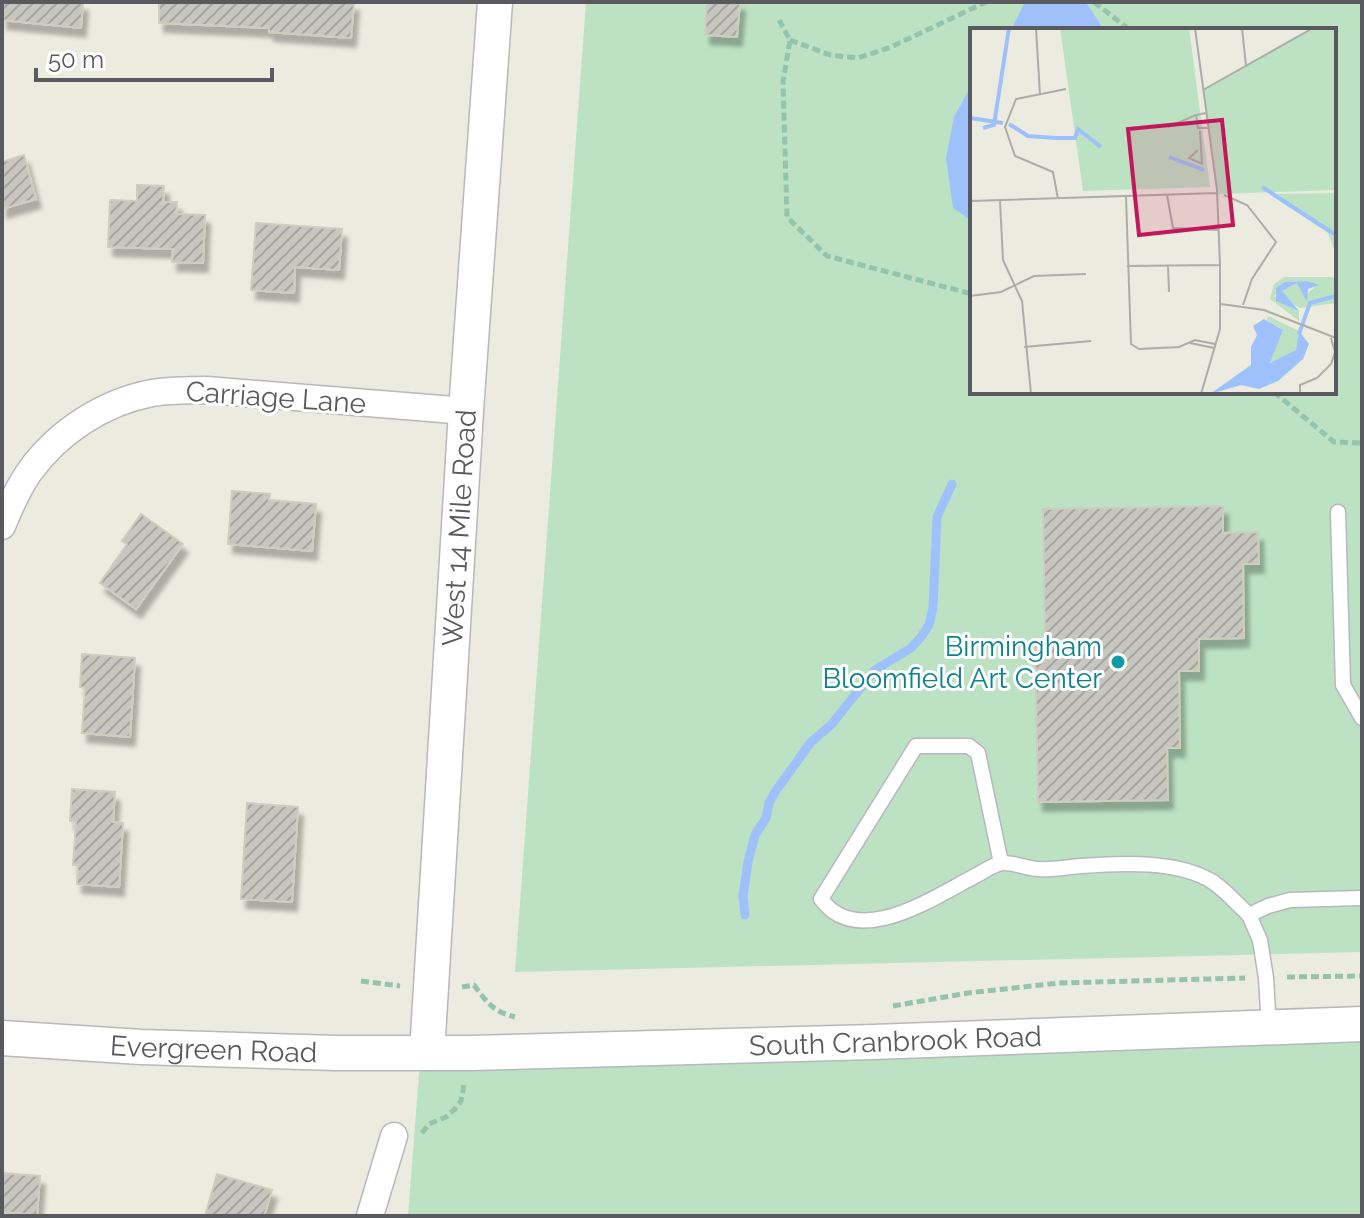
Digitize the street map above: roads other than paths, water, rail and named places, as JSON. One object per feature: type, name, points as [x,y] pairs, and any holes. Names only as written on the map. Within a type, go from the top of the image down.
[{"type":"street","name":"West 14 Mile Road","points":[[427,1053],[466,411],[495,2]]},
{"type":"street","name":"Carriage Lane","points":[[2,526],[29,472],[69,430],[123,402],[149,394],[207,390],[466,411]]},
{"type":"street","name":"South Cranbrook Road","points":[[427,1053],[842,1043],[1362,1024]]},
{"type":"street","name":"Evergreen Road","points":[[2,1038],[156,1047],[427,1053]]},
{"type":"street","points":[[370,1216],[394,1136]]},
{"type":"lane","points":[[1338,512],[1343,685],[1362,718]]},
{"type":"lane","points":[[1001,863],[978,753],[969,746],[916,746],[821,899],[842,917],[859,922],[904,912],[1001,863],[1037,869],[1094,865],[1182,868],[1213,882],[1249,915],[1260,940],[1269,1028]]},
{"type":"lane","points":[[1249,915],[1290,900],[1362,898]]},
{"type":"water","points":[[1025,2],[1081,2],[1088,5],[1103,28],[1012,28]]},
{"type":"water","points":[[970,88],[970,220],[953,208],[946,158],[954,117]]},
{"type":"waterway","points":[[745,915],[743,896],[748,862],[755,835],[766,818],[775,792],[811,742],[831,725],[875,670],[911,648],[929,625],[933,608],[937,517],[952,484]]},
{"type":"place","name":"Birmingham Bloomfield Art Center","points":[[1118,662]]}]
